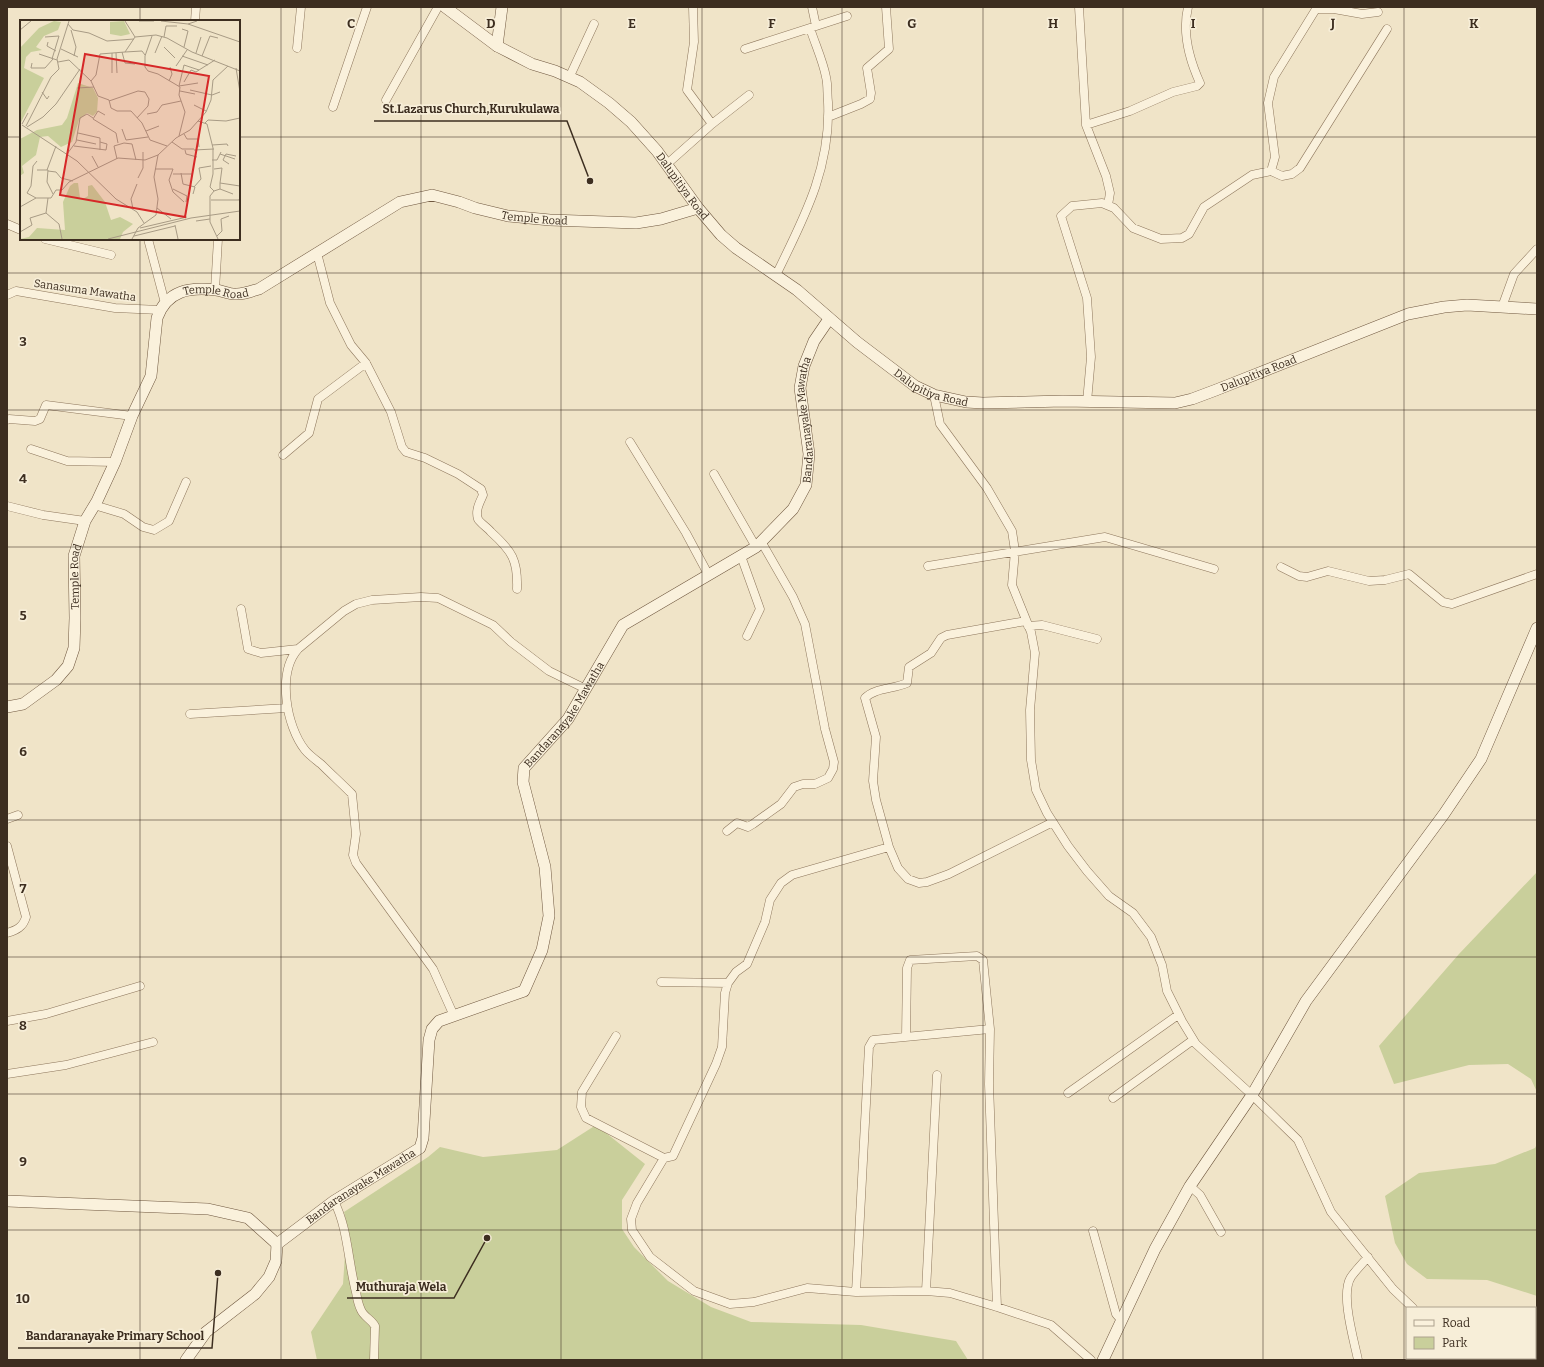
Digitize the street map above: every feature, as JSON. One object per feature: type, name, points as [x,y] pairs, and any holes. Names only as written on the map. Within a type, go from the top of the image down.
[{"type":"street","points":[[195,20],[196,7]]},
{"type":"street","points":[[297,48],[301,7]]},
{"type":"street","points":[[333,107],[367,7]]},
{"type":"street","points":[[386,100],[438,7]]},
{"type":"street","name":"Dalupitiya Road","points":[[444,7],[497,46],[532,64],[580,82],[609,103],[631,122],[698,208],[721,235],[731,244],[797,290],[829,319],[884,364],[915,386],[934,395],[983,404],[1063,401],[1175,403],[1192,399],[1408,314],[1444,307],[1467,305],[1537,309]]},
{"type":"street","points":[[497,46],[502,7]]},
{"type":"street","points":[[693,7],[694,42],[687,90],[712,124]]},
{"type":"street","points":[[776,275],[798,229],[818,180],[824,156],[828,117],[826,77],[813,27],[812,7]]},
{"type":"street","points":[[828,117],[870,99],[871,93],[867,68],[889,49],[886,7]]},
{"type":"street","points":[[1079,7],[1086,125],[1106,176],[1110,194],[1108,205]]},
{"type":"street","points":[[1086,125],[1130,111],[1173,92],[1197,86],[1200,83],[1194,70],[1186,36],[1185,19],[1188,7]]},
{"type":"street","points":[[1271,171],[1275,157],[1268,103],[1274,77],[1316,9],[1334,9],[1362,14],[1378,12]]},
{"type":"street","points":[[745,49],[846,16]]},
{"type":"street","points":[[570,78],[594,24]]},
{"type":"street","points":[[1087,402],[1091,357],[1087,298],[1062,216],[1072,206],[1102,203],[1114,208],[1133,228],[1161,238],[1182,238],[1188,234],[1204,206],[1252,176],[1271,171],[1282,176],[1292,174],[1300,168],[1387,29]]},
{"type":"street","points":[[666,165],[712,124],[749,95]]},
{"type":"street","name":"Temple Road","points":[[7,707],[23,704],[56,680],[68,666],[74,648],[76,618],[74,556],[85,521],[115,462],[132,416],[151,376],[157,318],[163,306],[178,292],[191,289],[215,290],[236,295],[259,289],[400,202],[432,194],[475,208],[508,216],[550,220],[636,223],[661,219],[698,208]]},
{"type":"street","points":[[7,224],[20,230]]},
{"type":"street","points":[[49,240],[111,255]]},
{"type":"street","points":[[148,240],[163,306]]},
{"type":"street","points":[[215,290],[218,240]]},
{"type":"street","points":[[1502,307],[1514,274],[1537,249]]},
{"type":"street","points":[[317,253],[330,303],[351,345],[366,363],[391,412],[402,447],[406,452],[425,458],[458,474],[481,489],[483,495],[477,510],[478,519],[504,544],[513,558],[518,571],[517,589]]},
{"type":"street","name":"Sanasuma Mawatha","points":[[7,294],[16,291],[115,308],[163,306]]},
{"type":"street","name":"Bandaranayake Mawatha","points":[[277,1244],[334,1201],[420,1148],[423,1138],[429,1040],[432,1029],[439,1021],[524,991],[542,950],[549,916],[545,868],[523,782],[524,768],[568,719],[623,625],[759,545],[793,509],[806,485],[809,454],[800,388],[804,366],[814,341],[829,319]]},
{"type":"street","points":[[283,455],[309,434],[318,398],[366,363]]},
{"type":"street","points":[[934,395],[940,424],[987,488],[1012,531],[1015,551],[1012,586],[1027,623],[1035,653],[1030,710],[1031,760],[1036,790],[1068,846],[1108,896],[1133,913],[1151,937],[1162,965],[1167,991],[1178,1015],[1193,1040],[1298,1140],[1331,1212],[1393,1289],[1412,1307]]},
{"type":"street","points":[[7,420],[40,420],[46,404],[132,416]]},
{"type":"street","points":[[630,442],[686,533],[708,574]]},
{"type":"street","points":[[31,449],[67,460],[115,462]]},
{"type":"street","points":[[714,474],[793,598],[805,624],[825,729],[834,762],[834,769],[828,778],[815,784],[803,784],[794,787],[781,804],[753,824],[748,827],[737,823],[727,831]]},
{"type":"street","points":[[94,505],[124,514],[143,527],[154,530],[169,521],[186,482]]},
{"type":"street","points":[[7,506],[43,515],[85,521]]},
{"type":"street","points":[[928,566],[1106,537],[1214,569]]},
{"type":"street","points":[[740,556],[760,609],[747,636]]},
{"type":"street","points":[[1281,567],[1299,576],[1307,577],[1328,571],[1369,581],[1385,580],[1410,574],[1443,602],[1452,604],[1537,574]]},
{"type":"street","points":[[454,1016],[433,969],[356,863],[353,855],[356,834],[352,794],[305,750],[294,731],[287,708],[286,680],[292,655],[298,648],[344,611],[356,604],[372,600],[421,597],[438,598],[493,625],[511,642],[549,671],[586,689]]},
{"type":"street","points":[[241,609],[248,648],[261,653],[298,648]]},
{"type":"street","points":[[1053,822],[949,874],[927,882],[919,883],[908,879],[898,868],[889,847],[874,788],[876,737],[865,698],[870,693],[907,683],[909,667],[931,653],[942,638],[947,635],[1027,623],[1042,625],[1097,639]]},
{"type":"street","points":[[1103,1360],[1155,1249],[1190,1186],[1252,1095],[1306,1001],[1444,814],[1481,759],[1537,628]]},
{"type":"street","points":[[190,714],[287,708]]},
{"type":"street","points":[[7,819],[18,815]]},
{"type":"street","points":[[7,846],[26,917],[24,923],[18,929],[7,933]]},
{"type":"street","points":[[616,1036],[582,1092],[581,1107],[586,1118],[664,1158],[673,1156],[716,1064],[722,1047],[725,993],[728,983],[736,972],[747,964],[764,922],[770,900],[781,883],[792,875],[889,847]]},
{"type":"street","points":[[906,1037],[907,968],[910,960],[977,956],[983,960],[990,1029],[989,1084],[997,1307]]},
{"type":"street","points":[[661,982],[728,983]]},
{"type":"street","points":[[7,1021],[46,1014],[140,986]]},
{"type":"street","points":[[1068,1093],[1178,1015]]},
{"type":"street","points":[[856,1292],[869,1047],[873,1040],[990,1029]]},
{"type":"street","points":[[1113,1098],[1193,1040]]},
{"type":"street","points":[[7,1074],[66,1065],[153,1042]]},
{"type":"street","points":[[926,1291],[937,1075]]},
{"type":"street","points":[[664,1158],[637,1203],[631,1219],[632,1230],[650,1257],[694,1291],[730,1304],[754,1302],[807,1288],[856,1292],[926,1291],[950,1293],[1051,1325],[1091,1360]]},
{"type":"street","points":[[1190,1186],[1200,1195],[1221,1232]]},
{"type":"street","points":[[7,1201],[208,1209],[248,1218],[277,1244],[276,1261],[274,1266],[269,1277],[255,1294],[206,1332],[186,1360]]},
{"type":"street","points":[[334,1201],[341,1214],[360,1309],[375,1326],[374,1360]]},
{"type":"street","points":[[1093,1231],[1116,1314],[1122,1321]]},
{"type":"street","points":[[1358,1360],[1348,1311],[1347,1286],[1351,1277],[1368,1257]]},
{"type":"green space","points":[[1537,872],[1537,1092],[1531,1079],[1508,1064],[1469,1065],[1394,1084],[1379,1046],[1459,954]]},
{"type":"green space","points":[[596,1125],[645,1164],[622,1200],[622,1229],[634,1247],[668,1281],[711,1307],[751,1322],[861,1325],[956,1341],[968,1360],[317,1360],[311,1332],[343,1284],[347,1225],[344,1212],[428,1157],[440,1147],[483,1157],[557,1150]]},
{"type":"green space","points":[[1537,1144],[1537,1296],[1487,1280],[1427,1279],[1407,1264],[1395,1243],[1385,1196],[1419,1173],[1495,1164],[1535,1148]]},
{"type":"place","name":"St.Lazarus Church,Kurukulawa","points":[[590,181]]},
{"type":"place","name":"Muthuraja Wela","points":[[487,1238]]},
{"type":"place","name":"Bandaranayake Primary School","points":[[218,1273]]}]
